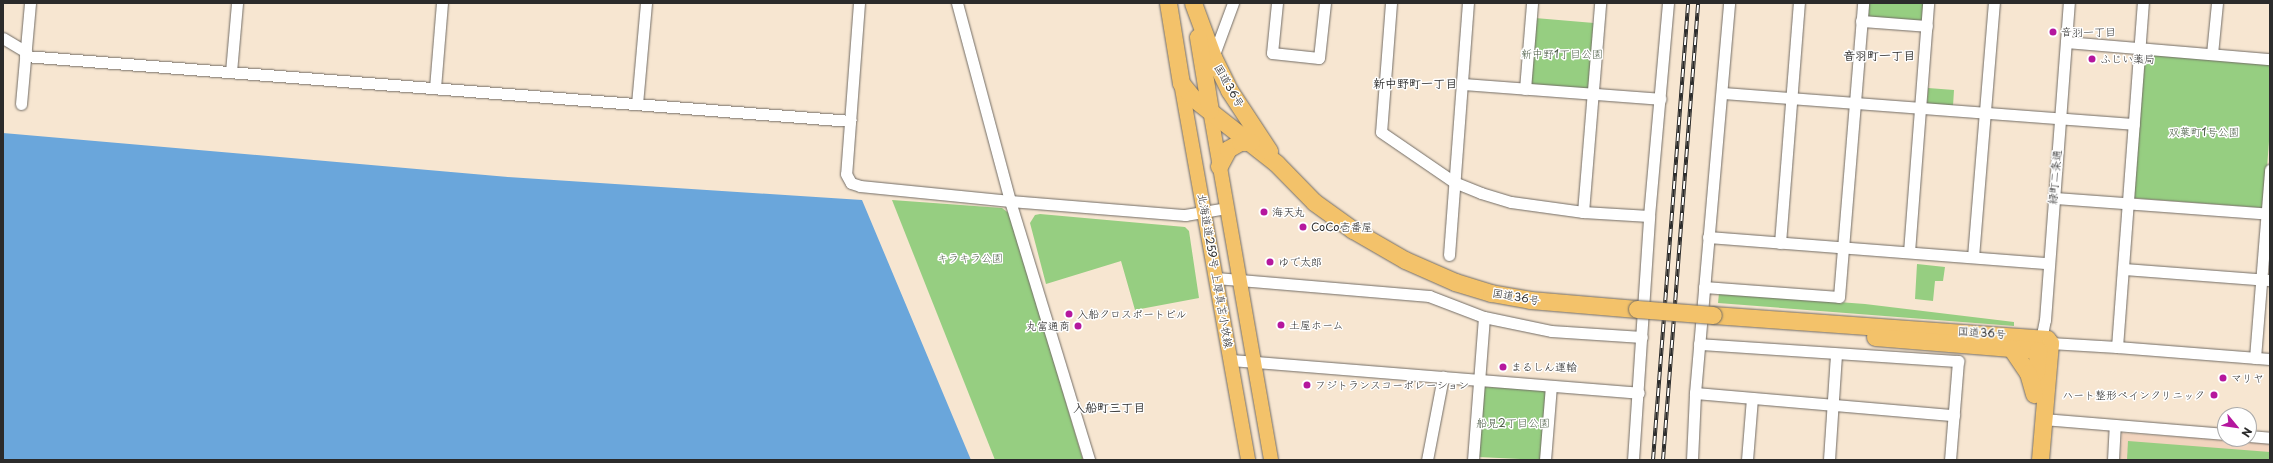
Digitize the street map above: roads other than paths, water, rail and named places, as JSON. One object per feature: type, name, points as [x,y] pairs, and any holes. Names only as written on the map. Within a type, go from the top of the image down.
[{"type":"highway","points":[[1168,3],[1180,83]]},
{"type":"highway","name":"国道36号","points":[[1193,3],[1208,107]]},
{"type":"highway","name":"国道36号","points":[[1193,3],[1213,58],[1229,90],[1276,163]]},
{"type":"highway","name":"国道36号","points":[[1180,83],[1276,163],[1314,202],[1353,230],[1405,260],[1455,282],[1530,300],[1794,322],[1881,326],[2044,344]]},
{"type":"highway","points":[[1208,107],[1226,103],[1246,116]]},
{"type":"highway","points":[[1219,166],[1228,149],[1240,142],[1251,142]]},
{"type":"highway","name":"国道36号","points":[[1794,322],[1879,338],[2011,348],[2044,344]]},
{"type":"highway","points":[[2029,460],[2034,394],[2044,344]]},
{"type":"highway","points":[[2040,460],[2043,419],[2044,344]]},
{"type":"highway","points":[[2011,348],[2028,373],[2034,394]]},
{"type":"main road","name":"北海道道259号 上厚真苫小牧線","points":[[1180,83],[1189,126],[1248,460]]},
{"type":"main road","name":"北海道道259号 上厚真苫小牧線","points":[[1208,107],[1240,279],[1271,460]]},
{"type":"main road","points":[[1189,126],[1208,107]]},
{"type":"street","points":[[21,104],[30,3]]},
{"type":"street","points":[[231,72],[237,3]]},
{"type":"street","points":[[435,88],[442,3]]},
{"type":"street","points":[[638,104],[646,3]]},
{"type":"street","points":[[859,3],[846,174],[851,183],[860,186],[1010,202],[1185,215],[1227,208]]},
{"type":"street","points":[[957,3],[1010,202],[1089,460]]},
{"type":"street","points":[[1213,58],[1233,3]]},
{"type":"street","points":[[1277,3],[1272,54],[1319,58],[1325,3]]},
{"type":"street","points":[[1391,3],[1381,132],[1454,182],[1511,202],[1583,212],[1649,216]]},
{"type":"street","points":[[1449,255],[1468,3]]},
{"type":"street","points":[[1525,89],[1532,3]]},
{"type":"street","points":[[1583,212],[1600,3]]},
{"type":"street","points":[[1633,460],[1639,393],[1649,216],[1668,3]]},
{"type":"street","points":[[1692,460],[1695,393],[1729,3]]},
{"type":"street","points":[[1780,243],[1799,3]]},
{"type":"street","points":[[1704,287],[1840,298],[1863,3]]},
{"type":"street","points":[[1909,252],[1928,3]]},
{"type":"street","points":[[1973,257],[1994,3]]},
{"type":"street","name":"緑町二条通","points":[[2044,344],[2048,263],[2069,3]]},
{"type":"street","points":[[2117,347],[2143,3]]},
{"type":"street","points":[[2212,54],[2217,3]]},
{"type":"street","points":[[1861,21],[1926,26]]},
{"type":"street","points":[[3,38],[26,54],[231,72],[850,121]]},
{"type":"street","points":[[2066,42],[2270,59]]},
{"type":"street","points":[[1462,84],[1660,99]]},
{"type":"street","points":[[1722,93],[2134,124]]},
{"type":"street","points":[[2255,358],[2266,280],[2270,170]]},
{"type":"street","points":[[2054,198],[2268,214]]},
{"type":"street","points":[[1708,237],[2048,263]]},
{"type":"street","points":[[2123,269],[2266,280]]},
{"type":"street","points":[[1216,278],[1428,296],[1484,317],[1551,331],[1642,337]]},
{"type":"street","points":[[1472,460],[1484,317]]},
{"type":"street","points":[[1699,344],[1958,361],[1950,460]]},
{"type":"street","points":[[2044,344],[2117,347],[2270,359]]},
{"type":"street","points":[[1829,460],[1836,354]]},
{"type":"street","points":[[1231,360],[1639,393]]},
{"type":"street","points":[[1427,460],[1443,378]]},
{"type":"street","points":[[1545,460],[1551,386]]},
{"type":"street","points":[[1695,393],[1954,415]]},
{"type":"street","points":[[1747,460],[1752,398]]},
{"type":"street","points":[[2043,419],[2217,433]]},
{"type":"street","points":[[2113,460],[2115,426]]},
{"type":"street","points":[[2257,437],[2270,438]]},
{"type":"water","points":[[3,133],[508,177],[862,200],[971,460],[3,460]]},
{"type":"railway","points":[[1653,460],[1688,3]]},
{"type":"railway","points":[[1663,460],[1698,3]]},
{"type":"place","name":"音羽一丁目","points":[[2053,32]]},
{"type":"place","name":"ふじい薬局","points":[[2092,59]]},
{"type":"place","name":"海天丸","points":[[1264,212]]},
{"type":"place","name":"CoCo壱番屋","points":[[1303,227]]},
{"type":"place","name":"ゆで太郎","points":[[1270,262]]},
{"type":"place","name":"入船クロスポートビル","points":[[1069,314]]},
{"type":"place","name":"土屋ホーム","points":[[1281,325]]},
{"type":"place","name":"丸富通商","points":[[1078,326]]},
{"type":"place","name":"まるしん運輸","points":[[1503,367]]},
{"type":"place","name":"マリヤ","points":[[2223,378]]},
{"type":"place","name":"フジトランスコーポレーション","points":[[1307,385]]},
{"type":"place","name":"ハート整形ペインクリニック","points":[[2214,395]]},
{"type":"district","name":"音羽町一丁目","points":[[1879,56]]},
{"type":"district","name":"新中野町一丁目","points":[[1415,84]]},
{"type":"district","name":"入船町三丁目","points":[[1109,408]]},
{"type":"park label","name":"新中野1丁目公園","points":[[1562,54]]},
{"type":"park label","name":"双葉町1号公園","points":[[2204,132]]},
{"type":"park label","name":"キラキラ公園","points":[[970,258]]},
{"type":"park label","name":"船見2丁目公園","points":[[1513,423]]}]
